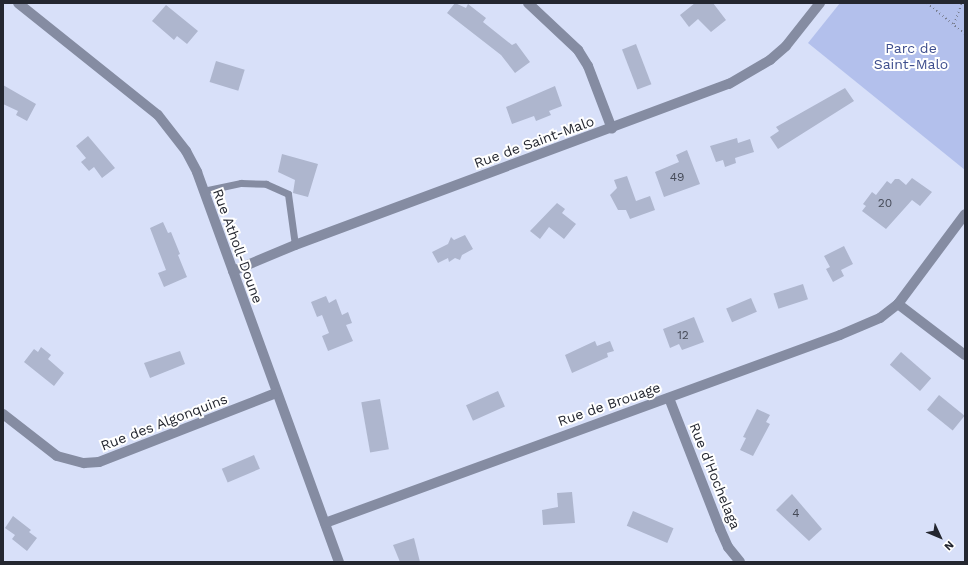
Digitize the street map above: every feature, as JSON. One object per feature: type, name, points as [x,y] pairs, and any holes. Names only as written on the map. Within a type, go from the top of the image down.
[{"type":"street","name":"Rue Atholl-Doune","points":[[18,3],[158,116],[186,151],[204,191],[276,393],[340,562]]},
{"type":"street","points":[[528,3],[578,50],[588,66],[612,129]]},
{"type":"street","name":"Rue de Saint-Malo","points":[[233,271],[295,245],[612,129],[729,84],[753,72],[786,46],[820,3]]},
{"type":"street","name":"Rue de Brouage","points":[[325,523],[840,335],[880,318],[898,304],[965,214]]},
{"type":"street","points":[[898,304],[965,355]]},
{"type":"street","name":"Rue des Algonquins","points":[[3,414],[57,456],[84,463],[99,462],[276,393]]},
{"type":"street","name":"Rue d'Hochelaga","points":[[669,398],[720,529],[728,547],[740,562]]},
{"type":"lane","points":[[204,191],[241,183],[266,184],[288,194],[295,245]]},
{"type":"path","points":[[927,3],[965,34]]},
{"type":"path","points":[[953,25],[962,3]]},
{"type":"green space","name":"Parc de Saint-Malo","points":[[840,3],[965,3],[965,170],[808,43]]},
{"type":"building","points":[[455,3],[466,8],[468,4],[486,18],[483,22],[512,45],[516,43],[530,62],[515,73],[501,55],[447,13]]},
{"type":"building","points":[[695,3],[713,3],[726,20],[711,32],[698,19],[689,27],[680,15]]},
{"type":"building","points":[[166,5],[198,31],[187,44],[177,36],[174,40],[152,21]]},
{"type":"building","points":[[636,44],[651,84],[637,90],[622,49]]},
{"type":"building","points":[[216,61],[245,70],[238,91],[210,82]]},
{"type":"building","points":[[3,85],[36,104],[27,121],[16,115],[18,111],[3,104]]},
{"type":"building","points":[[555,86],[562,106],[549,111],[551,115],[536,121],[534,116],[512,124],[506,107]]},
{"type":"building","points":[[845,88],[854,101],[778,149],[770,137],[779,131],[776,127]]},
{"type":"building","points":[[88,136],[115,168],[102,178],[94,167],[89,171],[81,162],[86,158],[76,146]]},
{"type":"building","points":[[737,138],[738,143],[750,139],[754,152],[735,158],[736,163],[725,167],[723,160],[716,162],[710,146]]},
{"type":"building","points":[[687,150],[700,184],[664,197],[655,172],[679,162],[676,155]]},
{"type":"building","points":[[282,154],[318,164],[308,197],[293,193],[295,180],[278,172]]},
{"type":"building","points":[[627,176],[636,201],[650,196],[655,210],[630,219],[626,210],[618,210],[610,195],[617,188],[614,180]]},
{"type":"building","points":[[912,178],[932,192],[920,206],[912,200],[886,229],[862,211],[866,206],[863,204],[872,192],[876,195],[887,181],[891,184],[895,179],[899,179],[906,185]]},
{"type":"building","points":[[557,203],[565,209],[562,213],[576,224],[564,239],[549,227],[540,239],[530,231]]},
{"type":"building","points":[[163,222],[168,233],[171,232],[187,277],[164,287],[158,273],[166,270],[150,228]]},
{"type":"building","points":[[465,235],[473,249],[462,255],[460,260],[455,258],[449,262],[448,258],[438,263],[432,252],[448,244],[451,237],[454,240]]},
{"type":"building","points":[[844,246],[853,264],[841,270],[844,276],[833,282],[826,269],[830,267],[824,256]]},
{"type":"building","points":[[803,284],[808,299],[778,309],[774,294]]},
{"type":"building","points":[[326,296],[329,303],[336,299],[342,315],[348,312],[352,323],[346,325],[353,341],[328,351],[322,336],[329,333],[322,315],[317,317],[311,302]]},
{"type":"building","points":[[751,298],[757,312],[732,322],[726,309]]},
{"type":"building","points":[[694,317],[704,342],[682,350],[679,344],[670,348],[663,329]]},
{"type":"building","points":[[595,341],[597,346],[610,341],[614,351],[607,353],[608,357],[572,373],[565,355]]},
{"type":"building","points":[[41,347],[51,355],[48,359],[64,373],[54,386],[24,362],[34,349],[38,352]]},
{"type":"building","points":[[180,351],[185,364],[150,378],[144,363]]},
{"type":"building","points":[[901,352],[931,378],[920,391],[890,365]]},
{"type":"building","points":[[498,391],[505,407],[473,421],[466,405]]},
{"type":"building","points":[[939,395],[965,416],[953,431],[927,410]]},
{"type":"building","points":[[380,399],[389,449],[370,453],[361,402]]},
{"type":"building","points":[[757,409],[770,415],[766,422],[770,424],[753,456],[740,450],[746,438],[743,437]]},
{"type":"building","points":[[254,455],[260,469],[228,482],[222,469]]},
{"type":"building","points":[[572,492],[575,523],[543,525],[542,510],[558,507],[557,493]]},
{"type":"building","points":[[792,494],[822,529],[809,541],[776,510]]},
{"type":"building","points":[[633,511],[674,528],[667,543],[627,526]]},
{"type":"building","points":[[13,516],[31,530],[29,532],[37,538],[27,551],[12,539],[15,535],[5,528]]},
{"type":"building","points":[[414,538],[420,562],[400,562],[393,545]]}]
